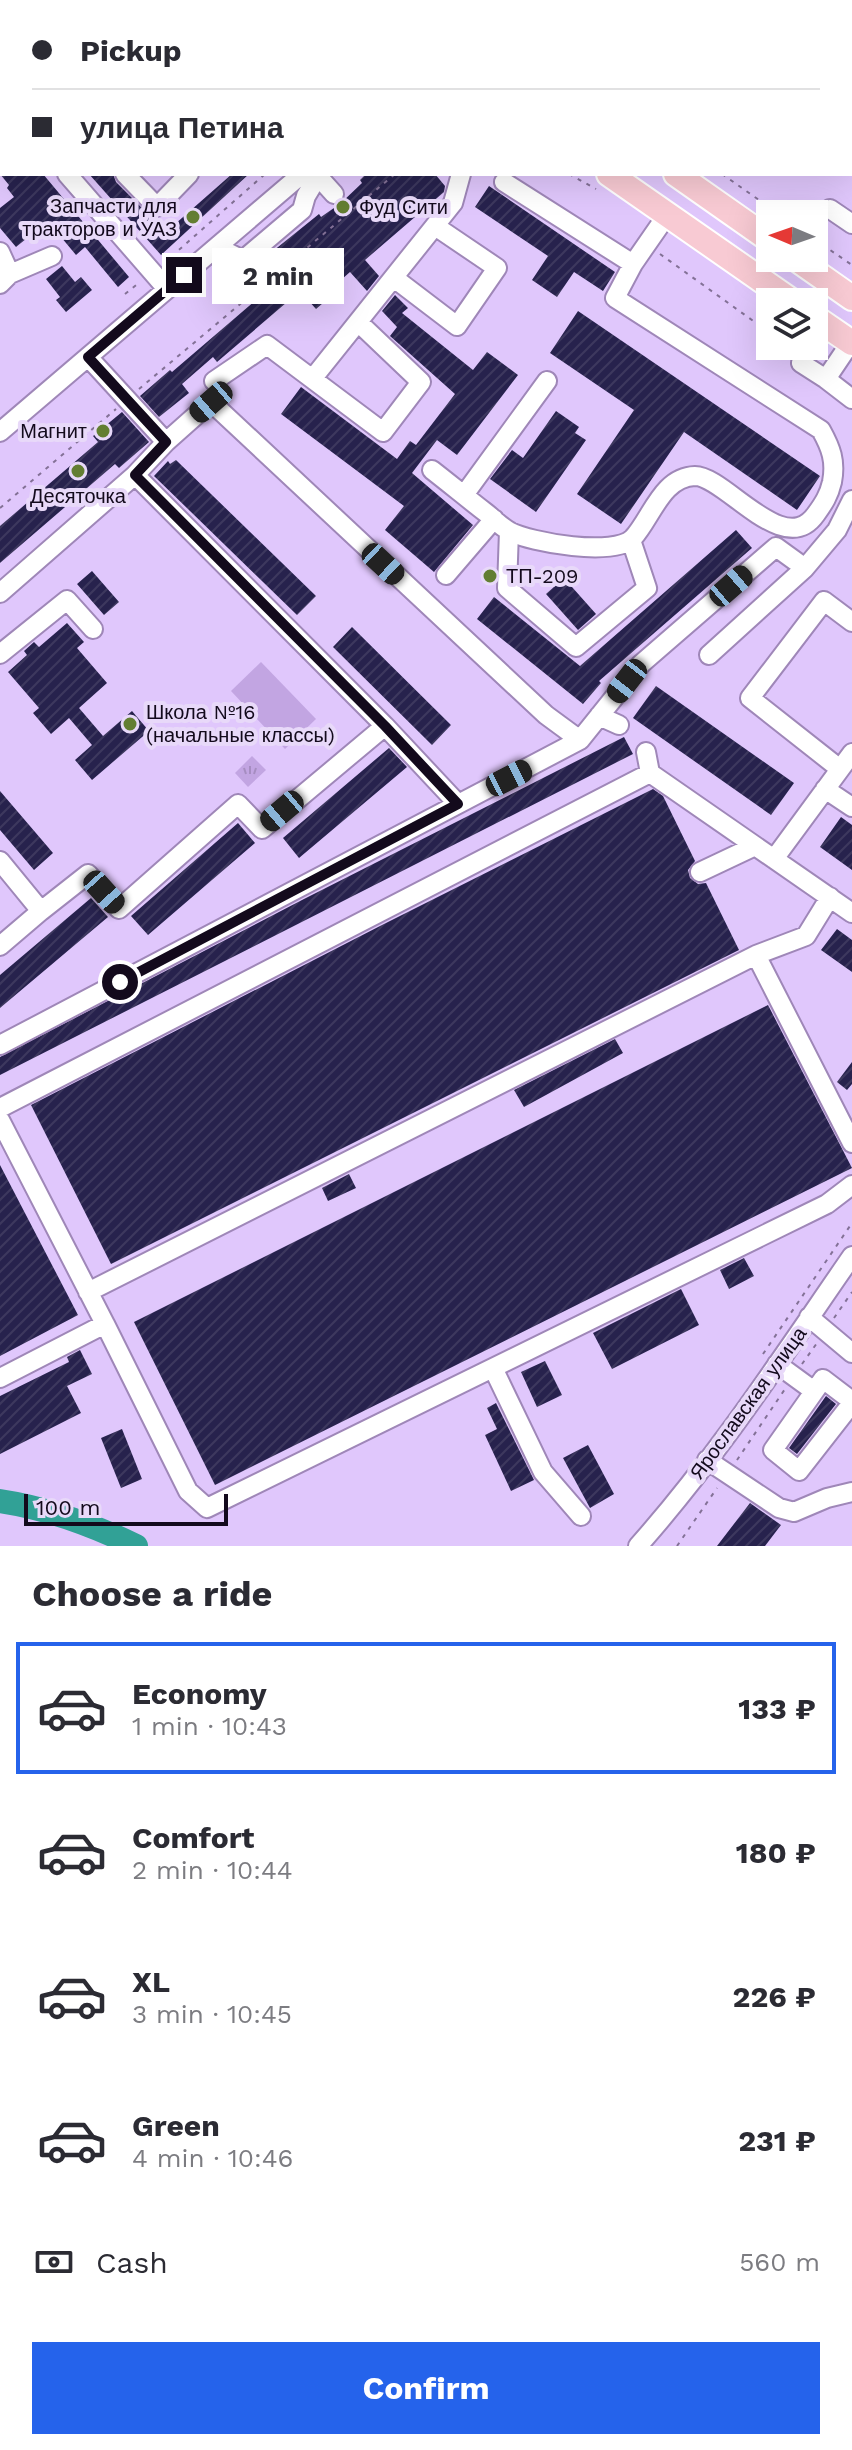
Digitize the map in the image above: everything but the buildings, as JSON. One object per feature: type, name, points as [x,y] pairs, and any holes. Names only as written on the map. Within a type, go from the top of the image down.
[{"type":"main road","points":[[667,215],[682,179],[756,230]]},
{"type":"main road","points":[[605,183],[667,215],[773,288]]},
{"type":"main road","points":[[815,272],[852,298]]},
{"type":"main road","points":[[828,326],[852,342]]},
{"type":"street","points":[[69,176],[167,289]]},
{"type":"street","points":[[127,176],[157,207],[187,176]]},
{"type":"street","points":[[0,432],[217,247],[281,181],[307,176]]},
{"type":"street","points":[[217,247],[243,260],[302,210],[312,176]]},
{"type":"street","points":[[313,176],[334,194]]},
{"type":"street","points":[[313,378],[453,203],[460,176]]},
{"type":"street","points":[[504,182],[633,264]]},
{"type":"street","points":[[830,209],[852,224]]},
{"type":"street","points":[[432,470],[509,531],[542,541],[584,547],[611,548],[631,540],[664,492],[679,478],[699,476],[775,525],[795,527],[810,523],[829,496],[833,473],[833,451],[821,430],[615,298],[633,264],[667,215]]},
{"type":"street","points":[[394,278],[457,326],[497,268],[435,226]]},
{"type":"street","points":[[0,252],[5,279],[52,256]]},
{"type":"street","points":[[214,381],[267,345],[383,432],[421,382],[358,322]]},
{"type":"street","points":[[826,379],[852,342]]},
{"type":"street","points":[[88,357],[166,442]]},
{"type":"street","points":[[801,363],[852,399]]},
{"type":"street","points":[[464,495],[547,381]]},
{"type":"street","points":[[0,593],[135,475],[211,402],[546,715],[580,740]]},
{"type":"street","points":[[135,475],[385,726],[458,804]]},
{"type":"street","points":[[709,655],[805,568],[837,530],[852,500]]},
{"type":"street","points":[[446,575],[494,519]]},
{"type":"street","points":[[509,531],[507,588],[576,647],[647,588],[631,540]]},
{"type":"street","points":[[2,1040],[580,740],[641,664],[776,547],[805,568]]},
{"type":"street","points":[[0,654],[67,600],[93,629]]},
{"type":"street","points":[[840,769],[750,698],[824,601],[852,622]]},
{"type":"street","points":[[599,716],[619,725]]},
{"type":"street","points":[[0,946],[88,874],[119,909],[238,804],[262,829],[385,726]]},
{"type":"street","points":[[646,752],[650,773],[852,913]]},
{"type":"street","points":[[774,859],[852,753]]},
{"type":"street","points":[[0,1108],[650,773]]},
{"type":"street","points":[[825,789],[852,807]]},
{"type":"street","points":[[700,872],[755,846]]},
{"type":"street","points":[[0,861],[41,911]]},
{"type":"street","points":[[88,1292],[756,955],[806,936],[830,897]]},
{"type":"street","points":[[756,955],[852,1143]]},
{"type":"street","points":[[0,1120],[188,1491],[207,1508],[827,1204],[852,1185]]},
{"type":"street","name":"Ярославская улица","points":[[638,1546],[666,1515],[707,1460],[770,1360],[846,1276],[852,1256]]},
{"type":"street","points":[[809,1317],[852,1353]]},
{"type":"street","points":[[0,1378],[105,1324]]},
{"type":"street","points":[[770,1360],[814,1391]]},
{"type":"street","points":[[493,1368],[543,1472],[581,1516]]},
{"type":"street","points":[[823,1379],[852,1402],[799,1471],[773,1450],[814,1391],[823,1379]]},
{"type":"street","points":[[707,1460],[779,1508],[794,1512],[827,1498],[852,1492]]},
{"type":"path","points":[[125,294],[263,176]]},
{"type":"path","points":[[0,508],[393,176]]},
{"type":"path","points":[[577,176],[605,183]]},
{"type":"path","points":[[725,176],[759,200]]},
{"type":"path","points":[[646,244],[756,323]]},
{"type":"path","points":[[828,249],[852,265]]},
{"type":"path","points":[[770,1360],[852,1223]]},
{"type":"path","points":[[677,1546],[852,1292]]},
{"type":"green space","points":[[261,662],[316,719],[285,749],[231,691]]},
{"type":"green space","points":[[252,756],[266,770],[248,787],[235,773]]},
{"type":"waterway","points":[[0,1501],[70,1518],[136,1546]]},
{"type":"place","name":"Фуд Сити","points":[[343,207]]},
{"type":"place","name":"Запчасти для тракторов и УАЗ","points":[[193,217]]},
{"type":"place","name":"Магнит","points":[[103,431]]},
{"type":"place","name":"Десяточка","points":[[78,471]]},
{"type":"place","name":"ТП-209","points":[[490,576]]},
{"type":"place","name":"Школа №16 (начальные классы)","points":[[130,724]]},
{"type":"route","points":[[120,982],[458,804],[385,726],[135,475],[166,442],[88,357],[184,275]]}]
